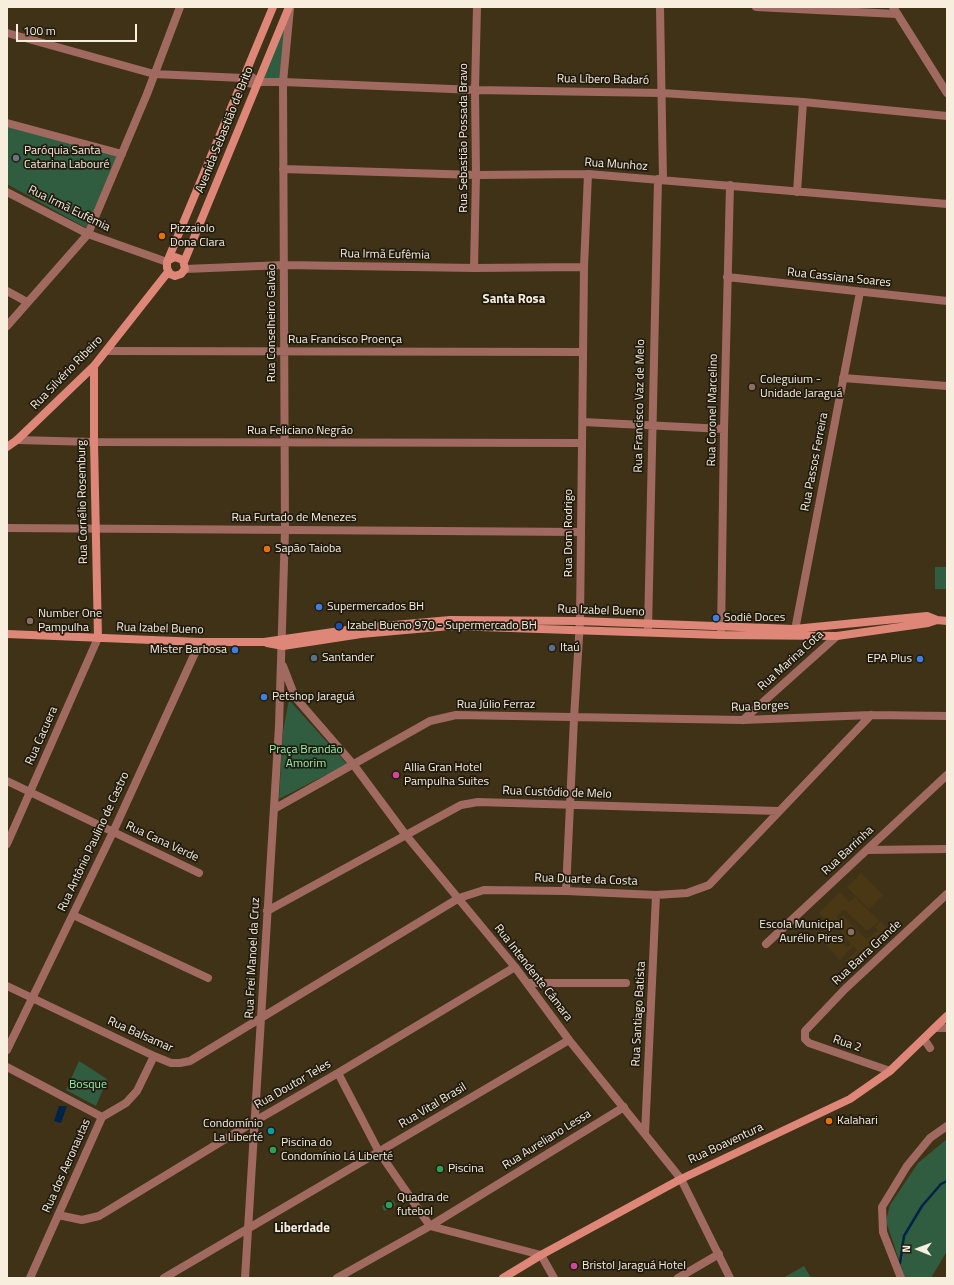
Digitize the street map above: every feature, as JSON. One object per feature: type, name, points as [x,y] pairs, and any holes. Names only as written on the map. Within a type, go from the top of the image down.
[{"type":"street","points":[[7,326],[88,234],[122,154],[180,7]]},
{"type":"street","name":"Avenida Sebastião de Brito","points":[[168,261],[273,7]]},
{"type":"street","name":"Avenida Sebastião de Brito","points":[[184,265],[289,7]]},
{"type":"street","name":"Rua Conselheiro Galvão","points":[[281,643],[285,530],[283,82],[289,7]]},
{"type":"street","name":"Rua Sebastião Possada Bravo","points":[[474,268],[476,175],[475,90],[478,7]]},
{"type":"street","name":"Rua Francisco Vaz de Melo","points":[[648,628],[652,426],[662,93],[660,7]]},
{"type":"street","points":[[756,7],[895,11],[947,93]]},
{"type":"street","points":[[7,33],[154,74],[243,78]]},
{"type":"street","name":"Rua Líbero Badaró","points":[[243,78],[244,82],[248,84],[258,82],[283,82],[475,90],[662,93],[803,102],[947,116]]},
{"type":"street","points":[[797,192],[803,102]]},
{"type":"street","points":[[7,123],[122,154]]},
{"type":"street","name":"Rua Munhoz","points":[[283,169],[476,175],[588,174],[947,204]]},
{"type":"street","name":"Rua Dom Rodrigo","points":[[566,891],[580,625],[584,267],[588,174]]},
{"type":"street","name":"Rua Coronel Marcelino","points":[[721,631],[730,185]]},
{"type":"street","name":"Rua Irmã Eufêmia","points":[[7,192],[88,234],[168,261]]},
{"type":"street","points":[[178,257],[184,265],[178,275],[172,275],[168,272],[168,261],[178,257]]},
{"type":"street","name":"Rua Irmã Eufêmia","points":[[184,265],[474,268],[584,267]]},
{"type":"street","name":"Rua Silvério Ribeiro","points":[[7,447],[17,440],[94,366],[168,272]]},
{"type":"street","name":"Rua Cassiana Soares","points":[[728,278],[947,301]]},
{"type":"street","points":[[7,291],[27,302]]},
{"type":"street","name":"Rua Passos Ferreira","points":[[794,633],[860,292]]},
{"type":"street","name":"Rua Francisco Proença","points":[[107,351],[583,352]]},
{"type":"street","name":"Rua Cornélio Rosemburg","points":[[94,366],[98,638]]},
{"type":"street","points":[[83,377],[88,376],[94,379]]},
{"type":"street","points":[[843,378],[947,386]]},
{"type":"street","points":[[582,422],[724,429]]},
{"type":"street","name":"Rua Feliciano Negrão","points":[[17,440],[94,442],[582,443]]},
{"type":"street","name":"Rua Furtado de Menezes","points":[[7,528],[581,532]]},
{"type":"street","name":"Rua Izabel Bueno","points":[[794,633],[882,619],[927,616],[937,620],[947,621]]},
{"type":"street","points":[[837,636],[846,629],[876,623],[882,619]]},
{"type":"street","name":"Rua Izabel Bueno","points":[[8,635],[200,642],[281,643],[360,628],[450,620],[794,633],[837,636],[928,623],[937,620]]},
{"type":"street","points":[[824,636],[829,644]]},
{"type":"street","name":"Rua Marina Cota","points":[[743,720],[837,636]]},
{"type":"street","name":"Rua Cacuera","points":[[7,844],[98,638]]},
{"type":"street","name":"Rua Antônio Paulino de Castro","points":[[7,1050],[73,915],[200,642]]},
{"type":"street","name":"Rua Frei Manoel da Cruz","points":[[245,1278],[274,809],[281,643]]},
{"type":"street","name":"Rua Intendente Câmara","points":[[281,662],[295,697],[354,764],[405,834],[515,967],[569,1040],[681,1179],[730,1278]]},
{"type":"street","points":[[279,703],[282,698],[295,697]]},
{"type":"street","name":"Rua Júlio Ferraz","points":[[274,809],[430,722],[456,715],[574,718]]},
{"type":"street","name":"Rua Borges","points":[[574,718],[743,720],[871,715],[947,716]]},
{"type":"street","name":"Rua Duarte da Costa","points":[[261,1019],[459,898],[484,890],[566,891],[656,896],[687,893],[709,885],[778,810],[871,715]]},
{"type":"street","name":"Rua Barrinha","points":[[766,944],[947,775]]},
{"type":"street","name":"Rua Cana Verde","points":[[7,781],[199,873]]},
{"type":"street","name":"Rua Custódio de Melo","points":[[267,911],[405,834],[461,805],[478,802],[570,806],[778,810]]},
{"type":"street","points":[[867,850],[947,849]]},
{"type":"street","name":"Rua Barra Grande","points":[[805,1031],[845,989],[947,894]]},
{"type":"street","name":"Rua Santiago Batista","points":[[645,1134],[656,896]]},
{"type":"street","points":[[73,915],[208,978]]},
{"type":"street","name":"Rua Doutor Teles","points":[[58,1215],[82,1220],[99,1216],[255,1121],[338,1074],[515,967]]},
{"type":"street","points":[[527,983],[626,983]]},
{"type":"street","name":"Rua Balsamar","points":[[7,986],[171,1063],[180,1064],[190,1061],[261,1019]]},
{"type":"street","name":"Rua Boaventura","points":[[503,1278],[541,1255],[681,1179],[850,1099],[890,1071],[947,1016]]},
{"type":"street","points":[[934,1028],[947,1028]]},
{"type":"street","name":"Rua 2","points":[[805,1031],[805,1039],[809,1044],[890,1071]]},
{"type":"street","points":[[924,1039],[930,1048]]},
{"type":"street","name":"Rua Vital Brasil","points":[[164,1278],[569,1040]]},
{"type":"street","name":"Rua dos Aeronautas","points":[[30,1278],[102,1117],[126,1103],[137,1090],[154,1056]]},
{"type":"street","points":[[7,1067],[102,1117]]},
{"type":"street","points":[[338,1074],[379,1152],[430,1226],[541,1255],[554,1278]]},
{"type":"street","name":"Rua Aureliano Lessa","points":[[337,1278],[430,1226],[624,1107]]},
{"type":"street","points":[[901,1278],[883,1232],[882,1207],[907,1166],[930,1138],[947,1126]]},
{"type":"street","points":[[678,1278],[719,1254]]},
{"type":"shaded area","name":"Escola Municipal Aurélio Pires","points":[[861,873],[883,895],[869,909],[847,887]]},
{"type":"shaded area","name":"Escola Municipal Aurélio Pires","points":[[840,892],[849,902],[855,897],[879,921],[867,931],[844,909],[836,917],[839,919],[843,915],[867,940],[878,930],[875,927],[881,921],[893,935],[854,969],[846,961],[857,950],[853,946],[840,960],[820,939],[830,930],[847,948],[851,944],[831,920],[828,922],[819,913]]},
{"type":"green space","points":[[288,18],[284,78],[261,80]]},
{"type":"green space","points":[[7,125],[117,156],[86,228],[7,184]]},
{"type":"green space","points":[[935,567],[947,567],[947,589],[935,589]]},
{"type":"green space","name":"Praça Brandão Amorim","points":[[289,700],[347,764],[279,799],[283,731]]},
{"type":"green space","name":"Bosque","points":[[79,1061],[107,1079],[96,1106],[66,1090]]},
{"type":"green space","points":[[947,1139],[947,1251],[931,1278],[905,1278],[886,1221],[890,1205],[918,1163]]},
{"type":"green space","name":"Quadra de futebol","points":[[393,1200],[396,1205],[384,1211],[382,1206]]},
{"type":"green space","points":[[804,1266],[811,1278],[783,1278]]},
{"type":"water","points":[[59,1106],[67,1106],[61,1123],[54,1121]]},
{"type":"waterway","points":[[900,1263],[904,1236],[922,1206],[941,1184],[947,1181]]},
{"type":"place","name":"Paróquia Santa Catarina Labouré","points":[[16,158]]},
{"type":"place","name":"Pizzaiolo Dona Clara","points":[[162,236]]},
{"type":"place","name":"Coleguium - Unidade Jaraguá","points":[[752,387]]},
{"type":"place","name":"Sapão Taioba","points":[[267,549]]},
{"type":"place","name":"Supermercados BH","points":[[319,607]]},
{"type":"place","name":"Sodiê Doces","points":[[716,618]]},
{"type":"place","name":"Number One Pampulha","points":[[30,621]]},
{"type":"place","name":"Izabel Bueno 970 - Supermercado BH","points":[[339,626]]},
{"type":"place","name":"Itaú","points":[[552,648]]},
{"type":"place","name":"Mister Barbosa","points":[[235,650]]},
{"type":"place","name":"Santander","points":[[314,658]]},
{"type":"place","name":"EPA Plus","points":[[920,659]]},
{"type":"place","name":"Petshop Jaraguá","points":[[264,697]]},
{"type":"place","name":"Allia Gran Hotel Pampulha Suites","points":[[396,775]]},
{"type":"place","name":"Escola Municipal Aurélio Pires","points":[[851,932]]},
{"type":"place","name":"Kalahari","points":[[829,1121]]},
{"type":"place","name":"Condomínio La Liberté","points":[[271,1131]]},
{"type":"place","name":"Piscina do Condomínio Lá Liberté","points":[[273,1150]]},
{"type":"place","name":"Piscina","points":[[440,1169]]},
{"type":"place","name":"Quadra de futebol","points":[[389,1205]]},
{"type":"place","name":"Bristol Jaraguá Hotel","points":[[574,1266]]},
{"type":"district","name":"Santa Rosa","points":[[514,300]]},
{"type":"district","name":"Liberdade","points":[[302,1229]]}]
